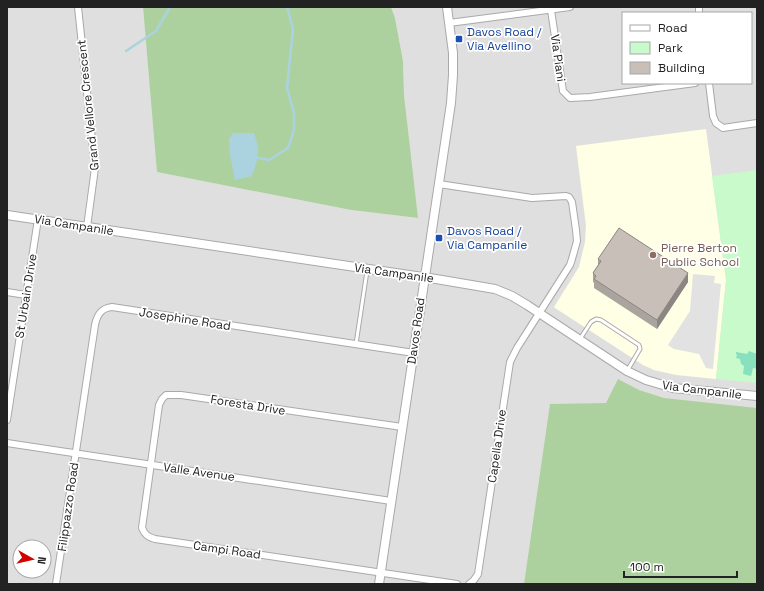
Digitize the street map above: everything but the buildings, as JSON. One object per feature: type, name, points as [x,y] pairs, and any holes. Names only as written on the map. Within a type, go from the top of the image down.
[{"type":"street","name":"Grand Vellore Crescent","points":[[78,7],[95,168],[87,227]]},
{"type":"street","name":"Davos Road","points":[[379,584],[450,103],[453,75],[453,53],[447,7]]},
{"type":"street","points":[[449,23],[570,7]]},
{"type":"street","name":"Via Piani","points":[[551,10],[563,91],[570,98],[590,97],[688,84]]},
{"type":"street","points":[[709,84],[713,116],[716,123],[723,128],[757,123]]},
{"type":"street","name":"Capella Drive","points":[[438,184],[532,198],[566,196],[571,199],[576,230],[576,241],[570,265],[517,348],[509,366],[478,574],[469,584]]},
{"type":"street","name":"Via Campanile","points":[[7,215],[424,277],[495,289],[512,296],[627,371],[646,380],[673,388],[757,396]]},
{"type":"street","name":"St Urbain Drive","points":[[7,420],[38,219]]},
{"type":"street","points":[[7,292],[26,295]]},
{"type":"street","name":"Josephine Road","points":[[76,454],[95,325],[97,316],[106,308],[112,307],[414,353]]},
{"type":"street","name":"Foresta Drive","points":[[150,465],[159,405],[166,395],[172,394],[402,427]]},
{"type":"street","name":"Valle Avenue","points":[[7,443],[391,501]]},
{"type":"street","name":"Filippazzo Road","points":[[56,584],[76,454]]},
{"type":"street","name":"Campi Road","points":[[150,465],[142,528],[144,533],[148,536],[163,540],[380,572]]},
{"type":"street","points":[[380,572],[457,584]]},
{"type":"lane","points":[[356,344],[368,269]]},
{"type":"lane","points":[[579,340],[591,322],[596,319],[601,320],[638,345],[640,349],[627,371]]},
{"type":"shaded area","points":[[7,7],[143,7],[158,172],[351,210],[417,218],[404,95],[403,61],[395,18],[391,7],[757,7],[757,584],[7,584]]},
{"type":"shaded area","name":"Pierre Berton Public School","points":[[706,129],[726,280],[716,379],[676,375],[654,370],[643,365],[554,307],[579,267],[585,242],[586,226],[576,146]]},
{"type":"shaded area","points":[[693,274],[715,276],[714,283],[721,284],[713,369],[706,368],[699,354],[674,349],[668,345],[690,311]]},
{"type":"green space","points":[[143,7],[391,7],[395,18],[403,61],[404,95],[418,218],[351,210],[157,172]]},
{"type":"green space","points":[[757,170],[757,383],[716,379],[726,280],[712,176]]},
{"type":"green space","points":[[749,351],[757,354],[757,369],[753,368],[751,376],[743,374],[744,366],[741,364],[740,359],[736,358],[736,352],[747,354]]},
{"type":"green space","points":[[618,379],[639,390],[664,398],[757,408],[757,584],[524,584],[550,404],[606,403]]},
{"type":"water","points":[[233,133],[254,133],[258,150],[252,176],[235,180],[230,155],[229,139]]},
{"type":"waterway","points":[[126,51],[156,31],[170,7]]},
{"type":"waterway","points":[[258,158],[269,160],[288,148],[294,130],[294,113],[287,88],[293,29],[287,7]]},
{"type":"place","name":"Davos Road / Via Avellino","points":[[459,39]]},
{"type":"place","name":"Davos Road / Via Campanile","points":[[439,238]]},
{"type":"place","name":"Pierre Berton Public School","points":[[653,255]]}]
